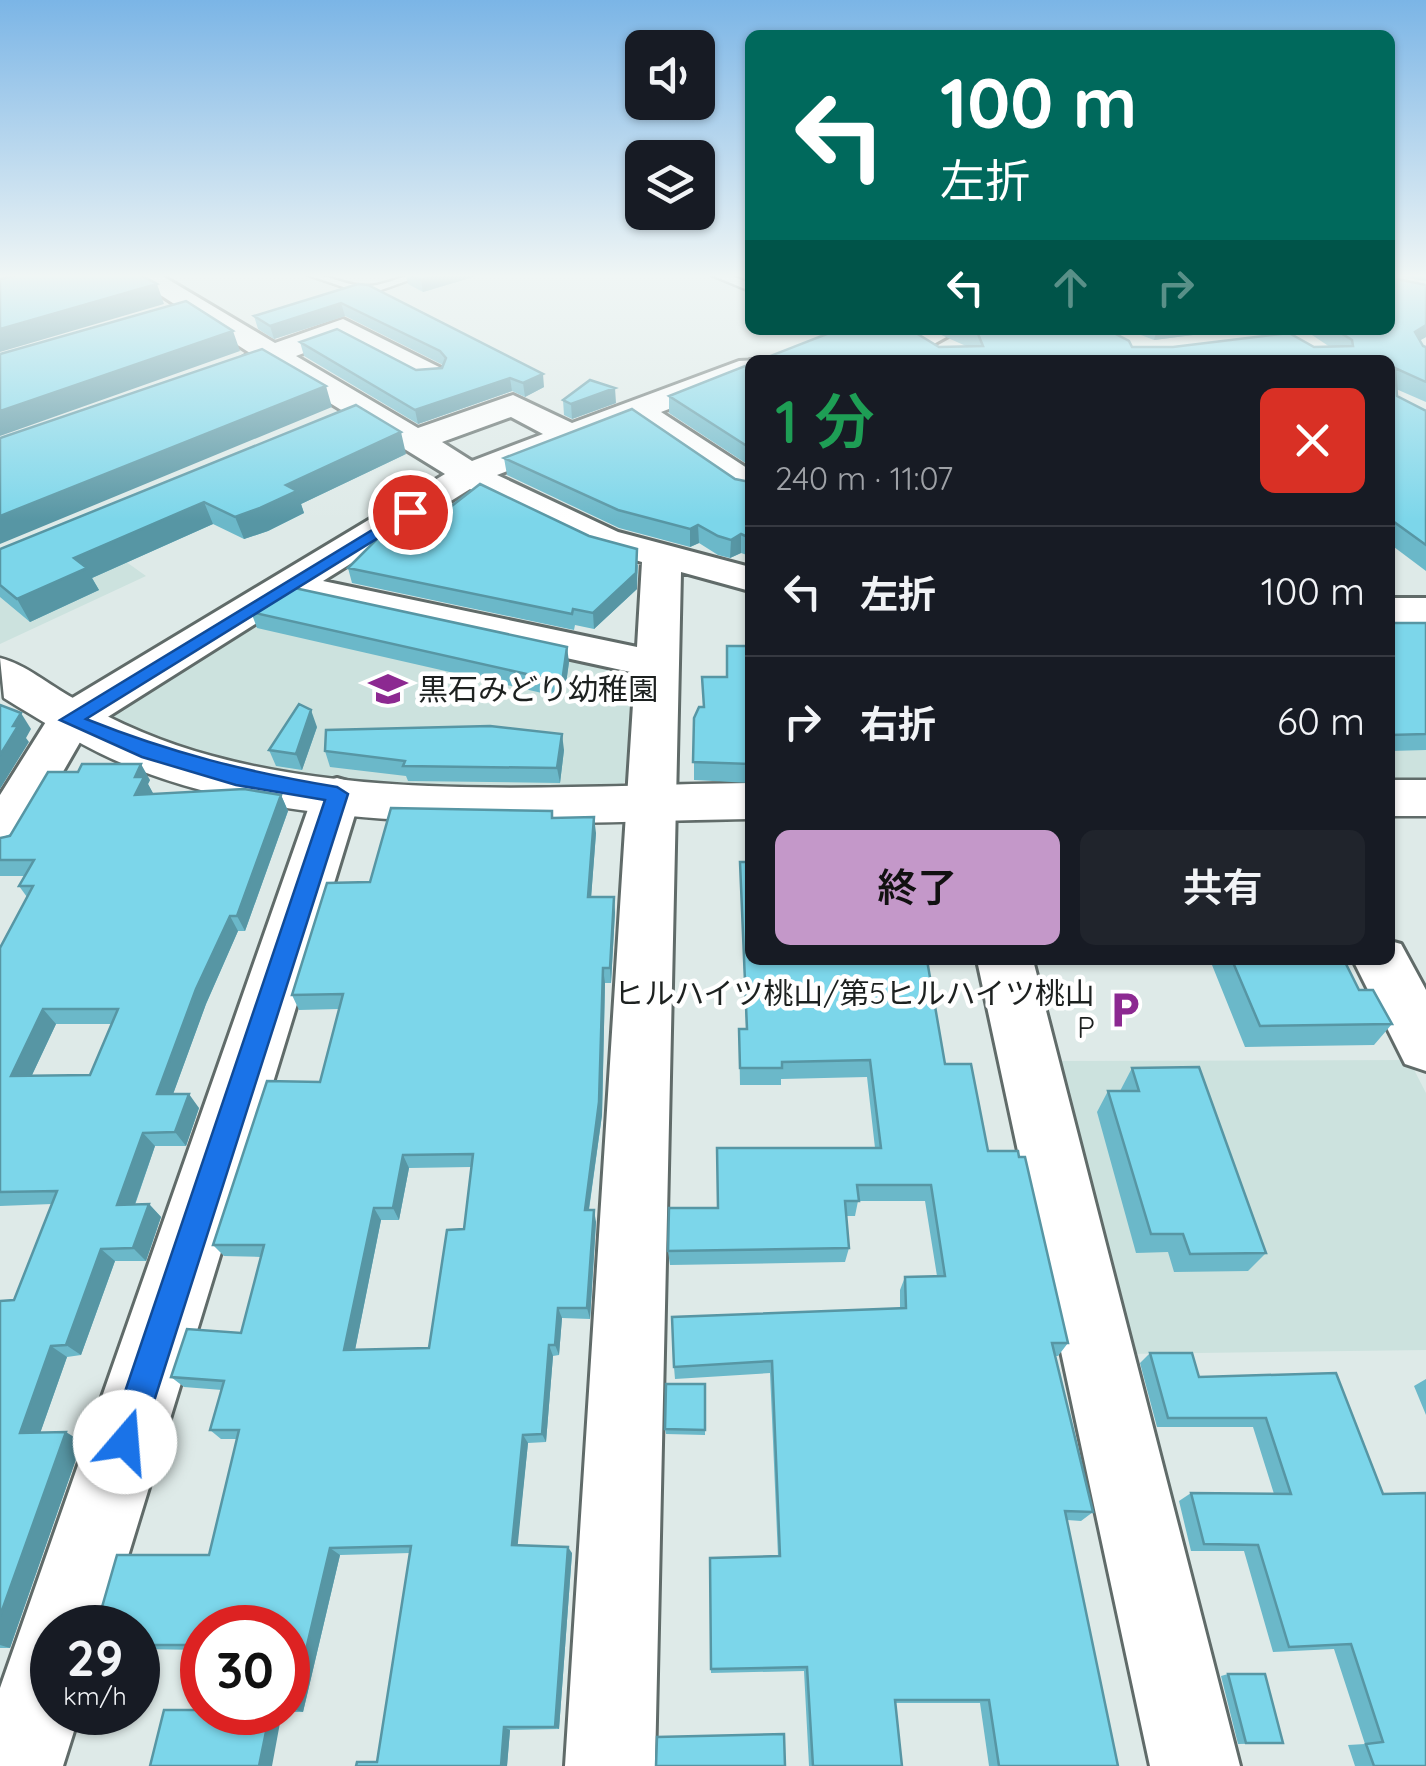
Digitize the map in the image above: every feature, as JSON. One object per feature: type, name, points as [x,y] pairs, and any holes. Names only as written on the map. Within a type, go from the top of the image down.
[{"type":"street","points":[[218,374],[263,356]]},
{"type":"street","points":[[272,356],[348,412],[415,442],[555,520],[662,558],[745,578]]},
{"type":"street","points":[[348,412],[430,374],[397,356]]},
{"type":"street","points":[[0,837],[70,720],[469,474],[745,369]]},
{"type":"street","points":[[415,442],[513,404],[569,436]]},
{"type":"street","points":[[637,410],[745,483]]},
{"type":"street","points":[[610,1766],[662,558]]},
{"type":"street","points":[[290,586],[658,665]]},
{"type":"street","points":[[1395,610],[1426,610]]},
{"type":"street","points":[[0,672],[70,720],[208,770],[337,794],[495,804],[745,801]]},
{"type":"street","points":[[72,1605],[337,794]]},
{"type":"street","points":[[1395,798],[1426,798]]},
{"type":"street","points":[[1006,965],[1195,1766]]},
{"type":"street","points":[[1384,965],[1426,1046]]},
{"type":"street","points":[[18,1766],[30,1729]]},
{"type":"shaded area","points":[[87,534],[146,576],[0,644],[0,572]]},
{"type":"shaded area","name":"黒石みどり幼稚園","points":[[283,599],[630,669],[639,676],[632,777],[616,788],[450,791],[290,774],[230,762],[110,721],[118,701]]},
{"type":"shaded area","points":[[1395,681],[1426,727],[1426,786],[1395,786]]},
{"type":"shaded area","points":[[1409,1060],[1426,1093],[1426,1350],[1124,1354],[1049,1061]]},
{"type":"building","points":[[0,356],[159,356],[0,411]]},
{"type":"building","points":[[240,356],[275,356],[326,386],[0,516],[0,438]]},
{"type":"building","points":[[324,356],[390,356],[416,370],[442,368],[446,358],[508,356],[543,374],[523,383],[510,378],[415,410]]},
{"type":"building","points":[[1395,356],[1426,356],[1426,382],[1395,368]]},
{"type":"building","points":[[745,366],[745,445],[669,396]]},
{"type":"building","points":[[1395,368],[1397,396],[1426,411],[1426,545],[1395,523]]},
{"type":"building","points":[[590,380],[615,388],[571,404],[563,400]]},
{"type":"building","points":[[356,405],[401,432],[286,485],[297,491],[260,508],[235,517],[204,502],[74,558],[87,568],[17,599],[0,585],[0,549]]},
{"type":"building","points":[[632,409],[735,479],[745,481],[745,536],[731,540],[698,525],[690,529],[618,510],[504,458]]},
{"type":"building","points":[[480,484],[589,536],[637,549],[636,573],[593,613],[573,609],[572,614],[348,568],[389,527],[429,502],[449,508]]},
{"type":"building","points":[[290,587],[567,647],[562,682],[251,612]]},
{"type":"building","points":[[1395,623],[1426,623],[1426,734],[1395,735]]},
{"type":"building","points":[[727,646],[745,646],[745,764],[693,762],[694,718],[699,707],[704,707],[702,677],[727,677]]},
{"type":"building","points":[[299,704],[311,710],[296,754],[269,750]]},
{"type":"building","points":[[0,705],[21,713],[13,726],[18,726],[0,755]]},
{"type":"building","points":[[490,726],[562,734],[557,768],[403,766],[405,761],[325,751],[326,730]]},
{"type":"building","points":[[82,764],[141,764],[135,777],[144,777],[135,795],[244,789],[281,795],[237,916],[230,916],[196,989],[157,1094],[189,1094],[175,1132],[143,1133],[117,1205],[149,1204],[133,1248],[101,1249],[66,1345],[51,1346],[20,1433],[66,1432],[0,1616],[0,1301],[14,1300],[57,1191],[0,1192],[0,948],[33,886],[19,886],[34,860],[0,860],[0,838],[10,836],[48,772],[78,772]],"holes":[[[43,1009],[118,1009],[90,1075],[11,1076]]]},
{"type":"building","points":[[391,808],[552,811],[552,818],[594,817],[588,897],[614,897],[610,968],[603,968],[599,1102],[585,1210],[594,1210],[587,1308],[558,1308],[555,1345],[549,1345],[542,1434],[523,1435],[512,1545],[568,1547],[555,1727],[504,1727],[501,1766],[356,1766],[357,1762],[377,1762],[411,1546],[330,1548],[310,1633],[310,1605],[180,1605],[180,1645],[160,1645],[160,1605],[103,1605],[117,1555],[209,1555],[239,1430],[210,1430],[224,1381],[171,1377],[187,1329],[241,1333],[264,1245],[213,1245],[267,1081],[320,1082],[343,994],[292,995],[327,883],[370,882]],"holes":[[[473,1154],[464,1229],[447,1230],[429,1348],[344,1350],[374,1208],[393,1208],[403,1155]]]},
{"type":"building","points":[[740,862],[745,862],[745,965],[928,965],[945,1064],[971,1064],[988,1151],[1018,1151],[1019,1157],[1025,1157],[1068,1343],[1052,1343],[1093,1512],[1065,1511],[1118,1766],[999,1766],[989,1700],[895,1700],[902,1766],[813,1766],[807,1667],[711,1669],[710,1558],[780,1556],[772,1361],[674,1367],[672,1317],[906,1308],[905,1277],[945,1276],[931,1185],[857,1185],[859,1201],[845,1201],[849,1248],[668,1251],[669,1208],[718,1208],[717,1148],[881,1148],[870,1060],[782,1062],[782,1068],[740,1068],[739,1029],[747,1029]]},
{"type":"building","points":[[1234,965],[1346,965],[1359,990],[1373,990],[1392,1024],[1260,1026]]},
{"type":"building","points":[[1199,1067],[1266,1253],[1190,1254],[1183,1234],[1151,1234],[1108,1091],[1139,1091],[1132,1068]]},
{"type":"building","points":[[1150,1353],[1192,1353],[1199,1377],[1336,1373],[1383,1494],[1426,1493],[1426,1766],[1374,1766],[1366,1744],[1383,1742],[1351,1644],[1289,1647],[1258,1545],[1204,1544],[1191,1493],[1291,1494],[1266,1418],[1168,1418]]},
{"type":"building","points":[[666,1384],[705,1384],[705,1430],[665,1429]]},
{"type":"building","points":[[1228,1674],[1265,1674],[1283,1743],[1246,1743]]},
{"type":"building","points":[[164,1710],[180,1710],[180,1735],[265,1735],[259,1766],[150,1766]]},
{"type":"building","points":[[784,1734],[785,1766],[656,1766],[657,1737]]},
{"type":"place","name":"黒石みどり幼稚園","points":[[388,689]]},
{"type":"place","name":"ヒルハイツ桃山/第5ヒルハイツ桃山 P","points":[[1125,1010]]},
{"type":"route","points":[[125,1442],[337,794],[236,778],[171,760],[70,720],[410,512]]}]
